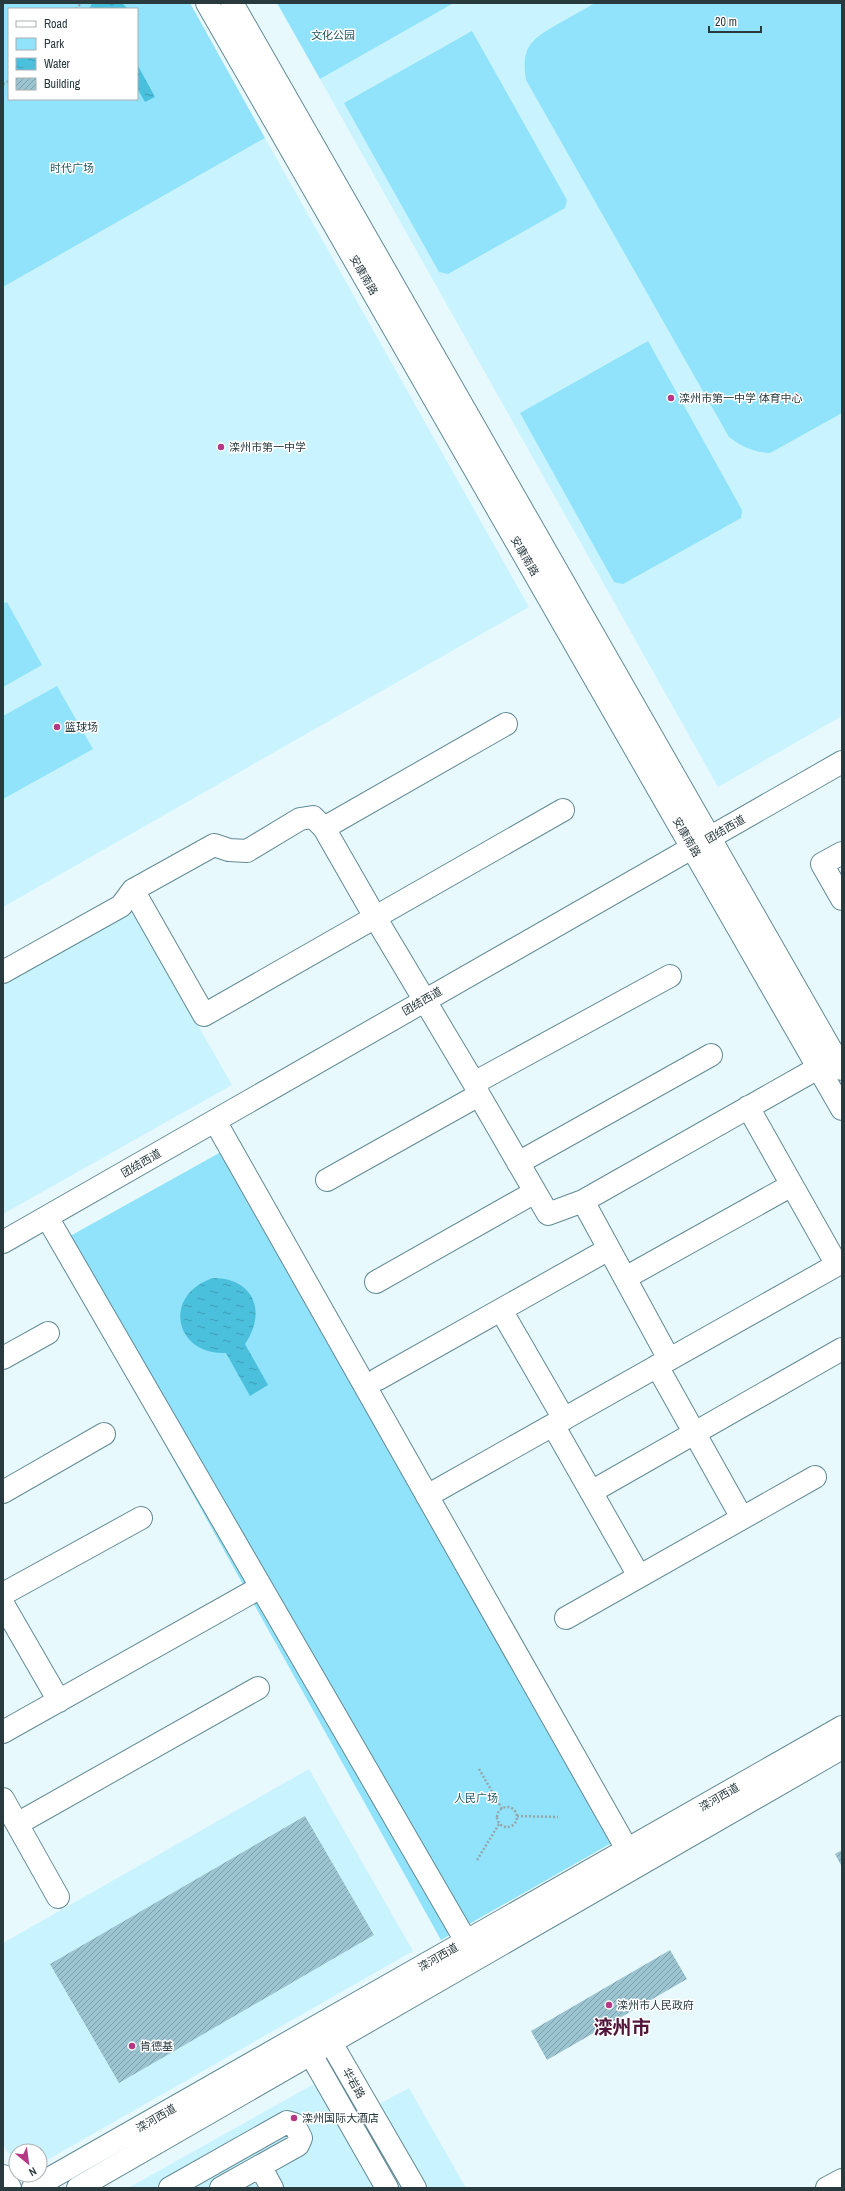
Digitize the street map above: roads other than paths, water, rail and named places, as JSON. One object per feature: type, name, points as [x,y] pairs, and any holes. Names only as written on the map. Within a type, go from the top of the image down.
[{"type":"street","name":"安康南路","points":[[207,3],[702,843],[842,1069]]},
{"type":"street","name":"安康南路","points":[[232,3],[702,843],[818,1068],[842,1109]]},
{"type":"street","points":[[324,828],[506,724]]},
{"type":"street","name":"团结西道","points":[[3,1242],[842,762]]},
{"type":"street","points":[[133,890],[204,1015],[563,810]]},
{"type":"street","points":[[3,972],[121,906],[133,890],[214,845],[229,850],[247,851],[300,819],[313,817],[324,828],[477,1089],[548,1214],[583,1201],[818,1068]]},
{"type":"street","points":[[842,852],[822,864],[842,900]]},
{"type":"street","points":[[327,1180],[477,1089],[670,976]]},
{"type":"street","points":[[518,1163],[711,1055]]},
{"type":"street","points":[[427,1496],[839,1263],[792,1185],[748,1107]]},
{"type":"street","points":[[215,1121],[627,1849]]},
{"type":"street","points":[[625,1278],[792,1185]]},
{"type":"street","points":[[376,1282],[535,1192]]},
{"type":"street","points":[[583,1201],[625,1278],[694,1433],[742,1518]]},
{"type":"street","points":[[47,1217],[466,1941]]},
{"type":"street","points":[[378,1379],[610,1249]]},
{"type":"street","points":[[501,1310],[558,1422],[591,1492],[639,1576]]},
{"type":"street","points":[[3,1358],[48,1332]]},
{"type":"street","points":[[591,1492],[842,1348]]},
{"type":"street","points":[[3,1492],[104,1434]]},
{"type":"street","points":[[566,1618],[815,1477]]},
{"type":"street","points":[[3,1594],[141,1518]]},
{"type":"street","points":[[3,1732],[261,1587]]},
{"type":"street","points":[[3,1604],[59,1701]]},
{"type":"street","points":[[58,1897],[8,1812],[258,1688]]},
{"type":"street","name":"滦河西道","points":[[33,2188],[842,1727]]},
{"type":"street","name":"滦河西道","points":[[80,2188],[330,2041],[842,1748]]},
{"type":"street","name":"华岩路","points":[[330,2041],[415,2188]]},
{"type":"street","points":[[310,2053],[387,2188]]},
{"type":"street","points":[[170,2188],[287,2122],[294,2124],[301,2138],[298,2145],[267,2179],[220,2188]]},
{"type":"street","points":[[3,2176],[10,2188]]},
{"type":"street","points":[[827,2188],[842,2180]]},
{"type":"water","points":[[92,3],[122,3],[127,8],[90,8]]},
{"type":"water","points":[[138,66],[155,97],[145,102],[138,90]]},
{"type":"water","points":[[213,1278],[227,1280],[238,1284],[247,1290],[253,1299],[255,1320],[252,1332],[245,1344],[268,1385],[250,1396],[226,1353],[208,1351],[195,1345],[186,1335],[181,1323],[181,1310],[186,1297],[197,1286]]},
{"type":"place","name":"滦州市第一中学 体育中心","points":[[671,398]]},
{"type":"place","name":"滦州市第一中学","points":[[221,447]]},
{"type":"place","name":"篮球场","points":[[57,727]]},
{"type":"place","name":"滦州市人民政府","points":[[609,2005]]},
{"type":"place","name":"肯德基","points":[[132,2046]]},
{"type":"place","name":"滦州国际大酒店","points":[[294,2118]]},
{"type":"district","name":"滦州市","points":[[622,2027]]},
{"type":"park label","name":"文化公园","points":[[333,35]]},
{"type":"park label","name":"时代广场","points":[[72,168]]},
{"type":"park label","name":"人民广场","points":[[476,1798]]}]
